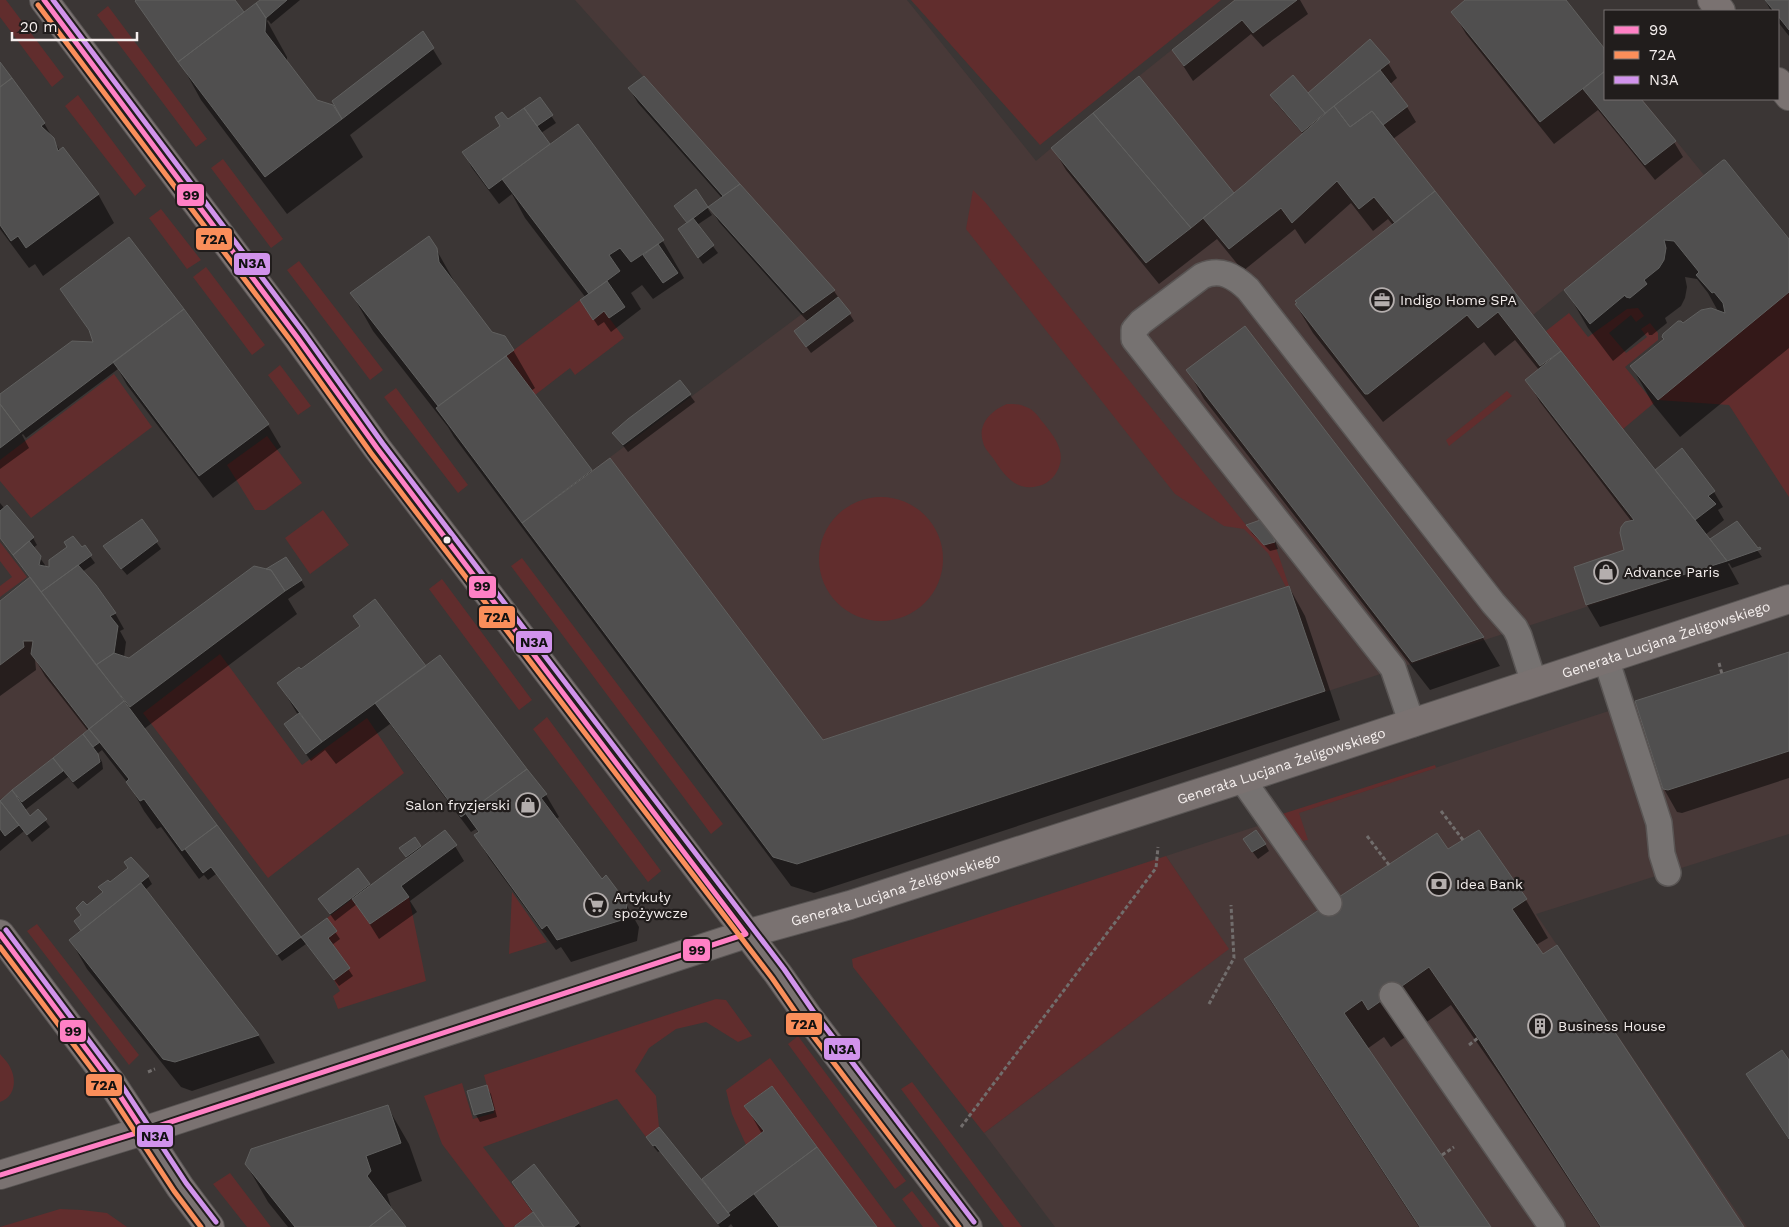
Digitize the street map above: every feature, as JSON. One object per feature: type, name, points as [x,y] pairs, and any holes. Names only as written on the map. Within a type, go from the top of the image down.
[{"type":"street","points":[[44,0],[297,337],[376,448],[778,974],[968,1227]]},
{"type":"street","points":[[1712,0],[1720,10]]},
{"type":"street","points":[[1779,83],[1789,96]]},
{"type":"street","name":"Generała Lucjana Żeligowskiego","points":[[0,1175],[143,1131],[746,934],[850,905],[1412,724],[1789,599]]},
{"type":"street","points":[[0,935],[113,1085],[210,1227]]},
{"type":"lane","points":[[1412,724],[1393,668],[1134,339],[1134,330],[1140,322],[1202,276],[1211,272],[1221,272],[1236,278],[1248,289],[1492,603],[1515,628],[1534,683]]},
{"type":"lane","points":[[1606,659],[1659,823],[1662,854],[1668,873]]},
{"type":"lane","points":[[1242,778],[1329,903]]},
{"type":"lane","points":[[1392,994],[1552,1227]]},
{"type":"path","points":[[1719,663],[1722,674]]},
{"type":"path","points":[[1440,811],[1462,840]]},
{"type":"path","points":[[1367,836],[1389,865]]},
{"type":"path","points":[[961,1127],[1156,868],[1158,847]]},
{"type":"path","points":[[1209,1004],[1234,958],[1231,905]]},
{"type":"path","points":[[148,1073],[155,1069]]},
{"type":"shaded area","points":[[0,0],[6,0],[64,77],[52,87],[0,17]]},
{"type":"shaded area","points":[[575,0],[907,0],[1036,161],[1234,0],[1562,0],[1604,52],[1604,100],[1643,100],[1704,175],[1533,315],[1727,561],[797,864],[773,857],[522,523],[834,290]]},
{"type":"shaded area","points":[[911,0],[1221,0],[1040,145]]},
{"type":"shaded area","points":[[108,6],[207,139],[196,147],[97,15]]},
{"type":"shaded area","points":[[78,95],[146,186],[135,196],[65,106]]},
{"type":"shaded area","points":[[223,159],[283,239],[271,248],[211,168]]},
{"type":"shaded area","points":[[973,190],[985,202],[1246,525],[1266,518],[1289,586],[1286,587],[1268,553],[1244,529],[1224,526],[1175,494],[966,229]]},
{"type":"shaded area","points":[[161,209],[201,260],[187,269],[149,218]]},
{"type":"shaded area","points":[[299,261],[383,370],[370,380],[287,270]]},
{"type":"shaded area","points":[[206,267],[265,345],[252,355],[193,277]]},
{"type":"shaded area","points":[[1789,292],[1789,497],[1729,405],[1658,400]]},
{"type":"shaded area","points":[[580,300],[593,319],[604,311],[624,338],[575,375],[570,368],[535,395],[506,356]]},
{"type":"shaded area","points":[[1638,308],[1644,316],[1636,322],[1631,315],[1609,333],[1626,353],[1647,337],[1641,329],[1650,323],[1658,333],[1658,340],[1625,367],[1654,403],[1623,429],[1546,331],[1569,313],[1588,337],[1627,309]]},
{"type":"shaded area","points":[[280,365],[311,406],[298,415],[268,375]]},
{"type":"shaded area","points":[[114,374],[152,427],[31,518],[0,481],[0,460]]},
{"type":"shaded area","points":[[396,388],[468,485],[458,493],[384,397]]},
{"type":"shaded area","points":[[1507,391],[1512,396],[1449,446],[1446,440]]},
{"type":"shaded area","points":[[1007,404],[1021,405],[1037,414],[1050,431],[1060,449],[1061,456],[1058,469],[1052,478],[1042,485],[1023,487],[1011,481],[983,442],[982,429],[987,418]]},
{"type":"shaded area","points":[[267,436],[302,483],[265,510],[255,510],[227,465]]},
{"type":"shaded area","points":[[881,497],[905,502],[925,515],[938,535],[943,559],[938,583],[925,603],[905,616],[881,621],[857,616],[837,603],[824,583],[819,559],[824,535],[837,515],[857,502]]},
{"type":"shaded area","points":[[323,510],[349,545],[310,574],[285,538]]},
{"type":"shaded area","points":[[0,542],[27,577],[0,597],[0,586],[12,577],[0,561]]},
{"type":"shaded area","points":[[522,558],[723,824],[711,834],[511,566]]},
{"type":"shaded area","points":[[30,577],[124,701],[0,800],[0,601]]},
{"type":"shaded area","points":[[442,579],[532,700],[519,710],[429,589]]},
{"type":"shaded area","name":"Business House","points":[[1789,652],[1789,834],[1536,914],[1747,1227],[1055,1227],[984,1133],[1228,949],[1166,856]]},
{"type":"shaded area","points":[[220,654],[302,765],[367,718],[404,773],[268,878],[143,713]]},
{"type":"shaded area","points":[[547,717],[661,871],[648,882],[533,729]]},
{"type":"shaded area","points":[[1435,765],[1436,768],[1299,813],[1308,840],[1301,841],[1279,815]]},
{"type":"shaded area","points":[[1166,856],[1229,949],[984,1133],[853,967],[852,959]]},
{"type":"shaded area","points":[[512,892],[547,942],[509,954]]},
{"type":"shaded area","points":[[409,897],[426,981],[338,1009],[333,996],[340,991],[334,980],[350,968],[328,938],[337,931],[327,918],[352,899],[370,924]]},
{"type":"shaded area","points":[[37,924],[139,1055],[129,1065],[27,931]]},
{"type":"shaded area","points":[[716,999],[726,1000],[752,1036],[738,1042],[706,1022],[676,1029],[649,1048],[635,1071],[656,1096],[659,1127],[646,1137],[617,1099],[483,1147],[533,1212],[513,1227],[505,1227],[442,1144],[424,1096],[462,1083],[473,1119],[494,1113],[484,1075]]},
{"type":"shaded area","points":[[798,1036],[906,1181],[895,1189],[788,1044]]},
{"type":"shaded area","points":[[0,1054],[9,1065],[14,1082],[12,1092],[5,1100],[0,1102]]},
{"type":"shaded area","points":[[770,1058],[896,1227],[877,1227],[772,1086],[744,1106],[764,1131],[746,1145],[732,1114],[726,1090]]},
{"type":"shaded area","points":[[912,1082],[1022,1227],[1004,1227],[901,1089]]},
{"type":"shaded area","points":[[230,1173],[271,1227],[247,1227],[213,1184]]},
{"type":"shaded area","points":[[912,1191],[940,1227],[923,1227],[902,1199]]},
{"type":"shaded area","points":[[60,1209],[107,1213],[127,1227],[0,1227]]},
{"type":"building","points":[[136,0],[235,0],[244,12],[178,62]]},
{"type":"building","points":[[260,0],[287,0],[266,18],[256,3]]},
{"type":"building","points":[[1235,0],[1297,0],[1253,33],[1242,20],[1184,66],[1172,50]]},
{"type":"building","points":[[1465,0],[1566,0],[1604,48],[1604,72],[1540,122],[1451,12]]},
{"type":"building","points":[[1765,0],[1789,0],[1789,30],[1779,17],[1779,10],[1773,10]]},
{"type":"building","points":[[256,3],[266,18],[265,32],[317,100],[333,105],[342,119],[265,177],[178,62]]},
{"type":"building","points":[[423,31],[434,48],[342,119],[332,101]]},
{"type":"building","points":[[1370,39],[1390,62],[1325,113],[1308,93]]},
{"type":"building","points":[[0,62],[12,78],[0,87]]},
{"type":"building","points":[[1380,70],[1408,106],[1383,125],[1372,111],[1350,127],[1334,106]]},
{"type":"building","points":[[1604,72],[1604,100],[1642,100],[1676,141],[1645,165],[1583,89]]},
{"type":"building","points":[[1293,75],[1325,113],[1302,132],[1270,95]]},
{"type":"building","points":[[644,76],[740,184],[723,196],[628,88]]},
{"type":"building","points":[[1139,76],[1234,193],[1191,228],[1093,113]]},
{"type":"building","points":[[12,78],[45,123],[41,126],[54,138],[58,151],[63,147],[99,194],[26,248],[18,236],[11,241],[0,225],[0,87]]},
{"type":"building","points":[[540,97],[553,115],[537,126],[524,108]]},
{"type":"building","points":[[1334,106],[1350,127],[1372,111],[1435,191],[1395,223],[1374,197],[1359,209],[1337,181],[1292,223],[1281,208],[1229,249],[1203,218]]},
{"type":"building","points":[[524,108],[550,144],[489,189],[462,152],[500,126],[495,117],[502,112],[508,119]]},
{"type":"building","points":[[1093,113],[1191,228],[1146,263],[1051,148]]},
{"type":"building","points":[[578,124],[664,240],[631,262],[620,248],[609,255],[620,271],[589,294],[502,179]]},
{"type":"building","points":[[1725,160],[1789,239],[1789,292],[1658,400],[1630,366],[1664,339],[1662,337],[1663,334],[1678,321],[1683,323],[1701,310],[1711,308],[1725,313],[1723,303],[1696,275],[1699,272],[1674,241],[1664,240],[1666,248],[1664,260],[1659,268],[1644,280],[1647,284],[1630,298],[1625,295],[1590,324],[1564,290]]},
{"type":"building","points":[[740,184],[835,290],[803,313],[708,207]]},
{"type":"building","points":[[696,189],[708,207],[687,223],[674,206]]},
{"type":"building","points":[[1435,191],[1561,351],[1540,366],[1498,312],[1478,328],[1467,315],[1368,394],[1365,394],[1295,304],[1297,303],[1295,301]]},
{"type":"building","points":[[693,218],[714,245],[698,258],[678,229]]},
{"type":"building","points":[[429,236],[437,248],[439,262],[492,332],[505,336],[514,350],[438,406],[350,293]]},
{"type":"building","points":[[129,237],[184,309],[21,432],[0,404],[0,394],[72,341],[93,342],[89,330],[60,289]]},
{"type":"building","points":[[658,244],[678,273],[663,283],[643,255]]},
{"type":"building","points":[[607,281],[625,307],[609,318],[604,311],[593,320],[580,300]]},
{"type":"building","points":[[838,297],[851,313],[806,347],[794,331]]},
{"type":"building","points":[[184,309],[269,424],[199,476],[113,362]]},
{"type":"building","points":[[1245,326],[1484,637],[1412,662],[1186,370]]},
{"type":"building","points":[[1561,351],[1727,561],[1586,605],[1574,567],[1624,550],[1620,533],[1621,527],[1625,522],[1634,520],[1525,380]]},
{"type":"building","points":[[506,356],[592,470],[522,523],[436,408]]},
{"type":"building","points":[[680,380],[691,394],[623,445],[612,433]]},
{"type":"building","points":[[0,404],[21,432],[0,448]]},
{"type":"building","points":[[1682,448],[1715,491],[1708,496],[1716,504],[1695,520],[1655,470]]},
{"type":"building","points":[[610,458],[823,740],[1289,586],[1325,691],[797,864],[773,857],[522,523]]},
{"type":"building","points":[[7,505],[34,537],[13,555],[0,538],[0,511]]},
{"type":"building","points":[[1266,518],[1275,542],[1264,545],[1246,525]]},
{"type":"building","points":[[142,519],[158,541],[121,569],[103,546]]},
{"type":"building","points":[[1737,521],[1758,548],[1760,547],[1761,549],[1727,561],[1710,539]]},
{"type":"building","points":[[73,536],[82,547],[85,545],[92,555],[41,592],[13,555],[29,541],[41,556],[39,565],[49,567],[49,560],[67,547],[64,542]]},
{"type":"building","points":[[286,557],[302,580],[285,591],[271,570],[266,569]]},
{"type":"building","points":[[78,565],[96,585],[116,613],[110,616],[118,626],[114,653],[96,665],[41,592]]},
{"type":"building","points":[[254,566],[271,570],[285,591],[130,707],[96,665],[114,653],[129,658]]},
{"type":"building","points":[[30,577],[124,701],[89,729],[31,654],[33,641],[23,641],[24,647],[0,665],[0,601]]},
{"type":"building","points":[[375,599],[426,666],[322,742],[277,683],[299,667],[301,669],[360,626],[353,616]]},
{"type":"building","points":[[1789,652],[1789,751],[1668,790],[1663,789],[1635,701]]},
{"type":"building","points":[[440,655],[527,769],[461,817],[375,703]]},
{"type":"building","points":[[124,701],[217,825],[182,851],[144,799],[140,801],[126,782],[129,779],[89,729]]},
{"type":"building","points":[[299,713],[322,742],[306,754],[284,724]]},
{"type":"building","points":[[89,729],[100,742],[93,747],[83,734]]},
{"type":"building","points":[[83,734],[98,754],[100,762],[73,782],[53,758]]},
{"type":"building","points":[[53,758],[63,771],[22,802],[12,790]]},
{"type":"building","points":[[527,769],[547,794],[541,798],[602,879],[606,875],[627,903],[625,919],[557,940],[547,925],[542,929],[474,835],[479,832],[466,814]]},
{"type":"building","points":[[12,790],[30,816],[38,809],[47,819],[27,835],[0,801]]},
{"type":"building","points":[[0,801],[19,825],[5,836],[0,829]]},
{"type":"building","points":[[217,825],[301,937],[277,955],[211,867],[203,873],[185,849]]},
{"type":"building","points":[[445,830],[457,845],[401,886],[409,897],[370,924],[352,899]]},
{"type":"building","points":[[1256,830],[1266,844],[1252,852],[1243,839]]},
{"type":"building","name":"Business House","points":[[1479,830],[1527,899],[1512,909],[1543,954],[1557,945],[1744,1227],[1601,1227],[1478,1038],[1429,967],[1368,1010],[1362,1000],[1344,1013],[1491,1227],[1420,1227],[1244,959],[1437,833],[1448,849]]},
{"type":"building","points":[[415,837],[421,846],[406,857],[399,848]]},
{"type":"building","points":[[131,857],[149,876],[81,931],[74,921],[81,915],[76,908],[83,901],[87,905],[103,892],[98,887],[108,880],[110,882],[128,868],[124,862]]},
{"type":"building","points":[[358,868],[370,884],[330,914],[318,899]]},
{"type":"building","points":[[141,883],[259,1035],[175,1062],[163,1059],[69,940]]},
{"type":"building","points":[[327,918],[337,931],[328,938],[350,968],[334,980],[301,937]]},
{"type":"building","points":[[1782,1050],[1789,1060],[1789,1139],[1746,1074]]},
{"type":"building","points":[[487,1085],[494,1110],[474,1115],[467,1091]]},
{"type":"building","points":[[772,1086],[817,1147],[728,1213],[702,1179],[764,1131],[744,1106]]},
{"type":"building","points":[[388,1105],[401,1143],[366,1156],[371,1171],[367,1176],[392,1209],[369,1227],[295,1227],[245,1164],[251,1149]]},
{"type":"building","points":[[659,1127],[730,1215],[718,1224],[655,1145],[653,1146],[646,1137]]},
{"type":"building","points":[[817,1147],[877,1227],[779,1227],[754,1194]]},
{"type":"building","points":[[534,1164],[579,1223],[574,1227],[544,1227],[512,1182]]},
{"type":"building","points":[[392,1209],[406,1227],[369,1227]]},
{"type":"building","points":[[533,1212],[544,1227],[515,1227],[515,1226]]},
{"type":"transit line","name":"99","points":[[0,1175],[143,1131],[746,934],[377,448],[297,337],[44,0]]},
{"type":"transit line","name":"N3A","points":[[53,0],[303,332],[383,444],[784,969],[813,1011],[974,1222]]},
{"type":"transit line","name":"72A","points":[[38,5],[291,341],[371,453],[772,978],[801,1020],[959,1227]]},
{"type":"transit line","name":"N3A","points":[[6,930],[119,1081],[186,1183],[216,1222]]},
{"type":"transit line","name":"99","points":[[0,934],[113,1085],[143,1131]]},
{"type":"transit line","name":"72A","points":[[0,947],[107,1089],[174,1191],[201,1227]]},
{"type":"place","name":"Indigo Home SPA","points":[[1382,300]]},
{"type":"place","name":"Advance Paris","points":[[1606,572]]},
{"type":"place","name":"Salon fryzjerski","points":[[528,805]]},
{"type":"place","name":"Idea Bank","points":[[1439,884]]},
{"type":"place","name":"Artykuły spożywcze","points":[[596,905]]},
{"type":"place","name":"Business House","points":[[1540,1026]]}]
